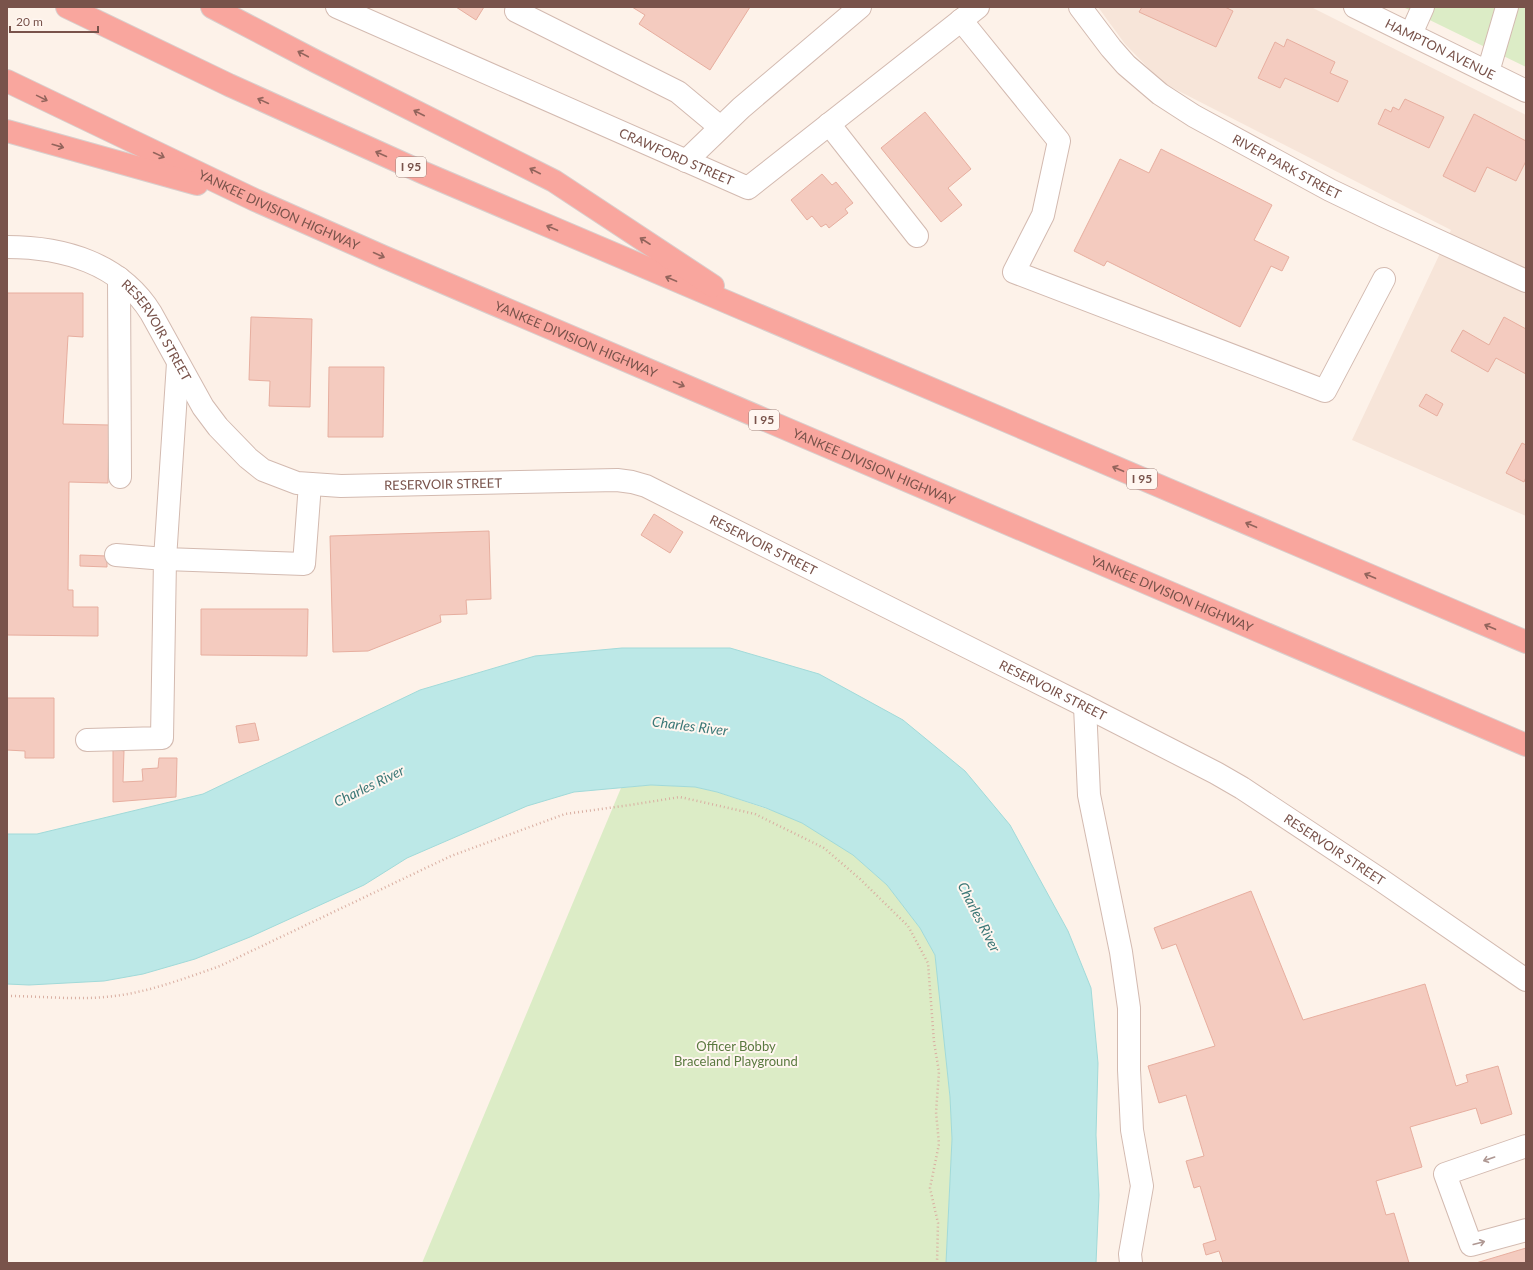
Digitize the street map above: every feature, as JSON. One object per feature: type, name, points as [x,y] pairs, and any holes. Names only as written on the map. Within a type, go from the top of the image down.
[{"type":"highway","name":"I 95","points":[[67,7],[229,85],[431,176],[1526,642]]},
{"type":"highway","points":[[212,7],[317,62],[554,181],[759,316]]},
{"type":"highway","name":"YANKEE DIVISION HIGHWAY","points":[[7,81],[255,200],[460,290],[1526,745]]},
{"type":"highway","points":[[7,131],[255,200]]},
{"type":"street","name":"CRAWFORD STREET","points":[[337,7],[748,188],[970,13]]},
{"type":"street","points":[[686,160],[741,108],[860,7]]},
{"type":"street","name":"RIVER PARK STREET","points":[[1080,7],[1126,65],[1160,94],[1194,116],[1336,193],[1526,281]]},
{"type":"street","name":"HAMPTON AVENUE","points":[[1355,7],[1526,91]]},
{"type":"street","points":[[1411,34],[1423,7]]},
{"type":"street","points":[[1488,72],[1507,7]]},
{"type":"street","points":[[516,11],[678,92],[720,127]]},
{"type":"street","points":[[970,13],[1059,141],[1043,215],[1014,272],[1325,392],[1384,279]]},
{"type":"street","points":[[829,124],[917,236]]},
{"type":"street","name":"RESERVOIR STREET","points":[[7,247],[44,249],[64,253],[101,267],[133,288],[143,300],[204,407],[218,427],[248,458],[263,470],[297,483],[341,486],[617,480],[646,486],[1188,757],[1242,788],[1382,880],[1526,980]]},
{"type":"street","points":[[119,278],[120,477]]},
{"type":"street","points":[[87,740],[162,738],[165,558],[178,362]]},
{"type":"street","points":[[116,555],[304,564],[310,484]]},
{"type":"street","points":[[1085,706],[1089,795],[1119,945],[1129,1008],[1129,1070],[1132,1130],[1142,1186],[1130,1254],[1132,1263]]},
{"type":"street","points":[[1526,1146],[1445,1174],[1471,1245],[1526,1230]]},
{"type":"path","points":[[7,996],[71,998],[106,997],[145,990],[220,966],[451,856],[566,814],[630,806],[680,797],[755,814],[824,848],[908,926],[928,963],[934,1042],[939,1072],[936,1112],[939,1144],[930,1188],[938,1223],[937,1263]]},
{"type":"shaded area","points":[[1098,7],[1311,7],[1526,115],[1526,516],[1352,440],[1451,230],[1163,83],[1125,44]]},
{"type":"green space","points":[[1403,7],[1526,7],[1526,67]]},
{"type":"green space","name":"Officer Bobby Braceland Playground","points":[[651,785],[695,787],[717,792],[785,815],[802,823],[853,855],[887,885],[920,928],[935,955],[950,1097],[952,1139],[946,1263],[422,1263],[621,788]]},
{"type":"water","name":"Charles River","points":[[622,648],[730,648],[819,674],[903,720],[965,771],[1010,825],[1068,931],[1091,988],[1098,1063],[1096,1135],[1099,1195],[1096,1263],[946,1263],[952,1139],[950,1097],[935,955],[920,928],[887,885],[853,855],[802,823],[766,808],[717,792],[695,787],[651,785],[574,792],[527,806],[407,858],[364,885],[250,937],[195,959],[143,974],[104,981],[29,985],[7,984],[7,834],[37,834],[203,794],[420,690],[535,656]]},
{"type":"building","points":[[456,7],[484,7],[476,20]]},
{"type":"building","points":[[632,7],[750,7],[710,70],[639,24],[645,15]]},
{"type":"building","points":[[1142,7],[1225,7],[1233,11],[1216,47],[1139,12]]},
{"type":"building","points":[[1287,39],[1335,62],[1330,73],[1348,81],[1338,102],[1285,78],[1280,88],[1258,78],[1275,42],[1284,47]]},
{"type":"building","points":[[1405,99],[1444,117],[1429,148],[1378,124],[1385,109],[1391,112],[1393,107],[1399,110]]},
{"type":"building","points":[[925,112],[971,169],[948,188],[962,205],[941,222],[881,148]]},
{"type":"building","points":[[1474,114],[1526,141],[1526,161],[1516,181],[1487,167],[1475,192],[1443,176]]},
{"type":"building","points":[[1161,149],[1272,205],[1254,240],[1289,257],[1282,271],[1271,266],[1240,327],[1107,261],[1104,266],[1074,251],[1120,159],[1149,173]]},
{"type":"building","points":[[822,174],[832,185],[836,182],[853,203],[845,209],[848,213],[829,228],[826,224],[821,227],[812,216],[807,220],[791,200]]},
{"type":"building","points":[[7,293],[83,293],[83,337],[68,336],[63,424],[109,425],[108,483],[69,482],[68,590],[73,590],[73,607],[98,607],[98,636],[7,635]]},
{"type":"building","points":[[251,317],[312,319],[310,407],[269,406],[270,381],[249,380]]},
{"type":"building","points":[[1504,317],[1526,329],[1526,374],[1496,358],[1488,372],[1451,351],[1463,330],[1489,345]]},
{"type":"building","points":[[329,367],[384,367],[383,437],[328,437]]},
{"type":"building","points":[[1426,394],[1443,404],[1437,416],[1419,406]]},
{"type":"building","points":[[1522,443],[1526,445],[1526,477],[1524,482],[1506,473]]},
{"type":"building","points":[[654,514],[683,532],[670,553],[641,535]]},
{"type":"building","points":[[489,531],[491,599],[466,600],[467,614],[440,615],[441,622],[368,651],[333,652],[330,536]]},
{"type":"building","points":[[80,555],[107,556],[107,567],[80,566]]},
{"type":"building","points":[[201,609],[308,609],[307,656],[201,655]]},
{"type":"building","points":[[7,698],[54,698],[54,758],[25,758],[25,751],[7,750]]},
{"type":"building","points":[[255,723],[259,740],[239,743],[236,726]]},
{"type":"building","points":[[113,749],[124,751],[123,782],[143,781],[142,769],[158,768],[159,758],[177,758],[176,797],[113,802]]},
{"type":"building","points":[[1251,891],[1303,1020],[1425,984],[1456,1086],[1468,1082],[1466,1075],[1498,1066],[1512,1114],[1481,1124],[1476,1108],[1410,1127],[1422,1167],[1376,1181],[1386,1215],[1394,1213],[1409,1263],[1223,1263],[1219,1251],[1206,1255],[1203,1244],[1216,1240],[1200,1186],[1194,1188],[1186,1161],[1204,1156],[1186,1095],[1159,1103],[1148,1066],[1215,1046],[1176,944],[1162,949],[1154,928]]},
{"type":"building","points":[[1526,1248],[1526,1263],[1476,1263]]}]
